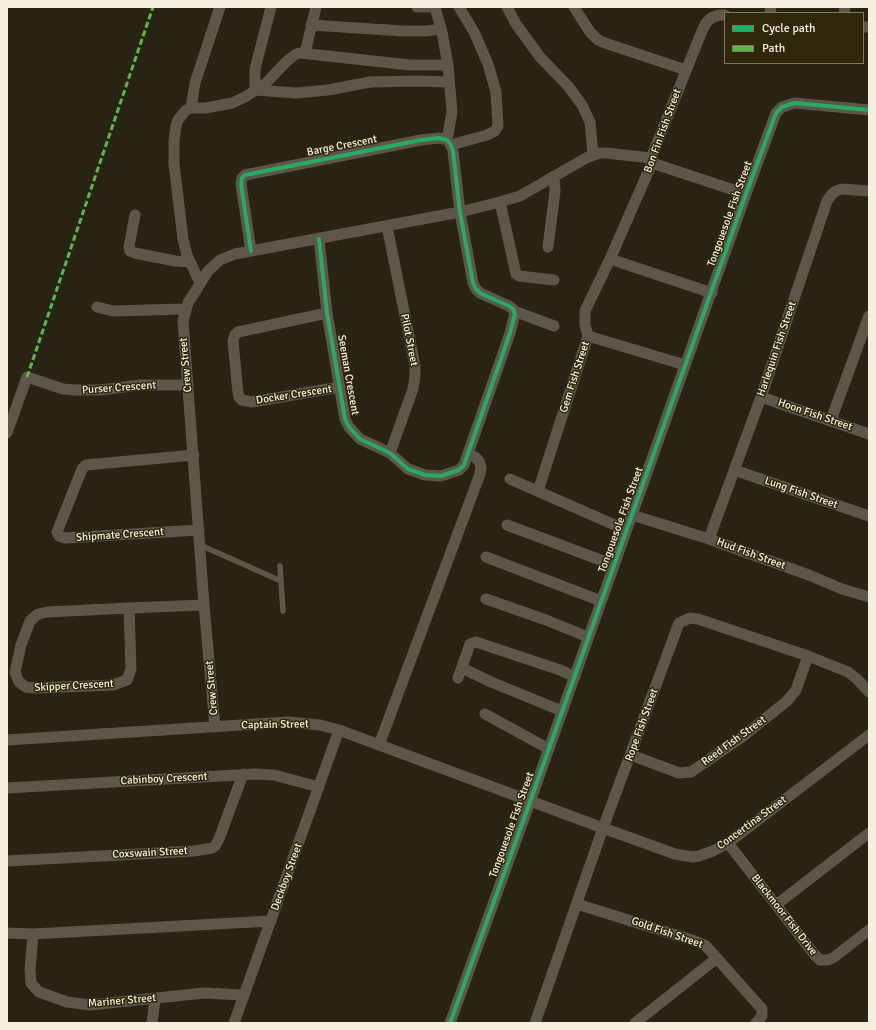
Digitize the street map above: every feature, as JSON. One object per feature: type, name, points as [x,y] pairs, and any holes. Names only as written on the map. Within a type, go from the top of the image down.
[{"type":"street","points":[[191,108],[195,83],[220,7]]},
{"type":"street","points":[[255,90],[255,69],[271,7]]},
{"type":"street","points":[[304,53],[316,7]]},
{"type":"street","points":[[417,7],[435,7],[441,29],[448,65],[452,112],[449,142],[453,151],[460,212],[472,278],[476,289],[484,296],[554,326]]},
{"type":"street","points":[[449,142],[488,135],[495,131],[498,126],[496,92],[488,64],[474,32],[459,7]]},
{"type":"street","points":[[507,7],[516,24],[540,57],[568,86],[582,105],[590,122],[593,155],[606,153],[651,161],[746,194]]},
{"type":"street","points":[[574,7],[590,32],[598,40],[686,70]]},
{"type":"street","name":"Bon Fin Fish Street","points":[[588,336],[584,315],[610,259],[651,161],[686,70],[706,23],[711,18],[724,15]]},
{"type":"street","points":[[311,25],[403,31],[426,31],[441,29]]},
{"type":"street","points":[[200,283],[189,262],[183,239],[174,164],[174,141],[178,120],[186,110],[191,108],[206,108],[232,103],[245,97],[265,84],[292,56],[300,53],[410,65],[448,65]]},
{"type":"street","points":[[255,90],[296,93],[328,90],[370,82],[449,82]]},
{"type":"street","name":"Tongouesole Fish Street","points":[[450,1023],[776,113],[782,107],[795,103],[869,110]]},
{"type":"street","name":"Barge Crescent","points":[[251,251],[241,184],[242,178],[245,175],[421,140],[439,138],[449,142]]},
{"type":"street","name":"Crew Street","points":[[215,726],[204,605],[183,321],[185,309],[200,283],[208,271],[220,260],[235,254],[460,212],[500,202],[520,196],[593,155]]},
{"type":"street","points":[[548,247],[555,191],[554,176]]},
{"type":"street","name":"Harlequin Fish Street","points":[[709,539],[760,397],[827,201],[836,191],[869,191]]},
{"type":"street","points":[[500,202],[516,274],[519,276],[554,280]]},
{"type":"street","points":[[135,215],[128,247],[130,251],[175,261],[189,262]]},
{"type":"street","name":"Pilot Street","points":[[387,226],[415,375],[413,389],[390,453]]},
{"type":"street","name":"Seeman Crescent","points":[[319,239],[327,313],[346,419],[349,427],[360,438],[390,453],[408,469],[425,475],[441,476],[461,469],[464,465],[514,318],[511,308]]},
{"type":"street","points":[[610,259],[712,293]]},
{"type":"street","points":[[97,307],[113,311],[185,309]]},
{"type":"street","name":"Docker Crescent","points":[[327,313],[238,332],[235,334],[233,341],[238,393],[242,400],[252,402],[340,387]]},
{"type":"street","points":[[831,420],[869,316]]},
{"type":"street","name":"Gem Fish Street","points":[[538,490],[588,336],[685,366]]},
{"type":"street","name":"Purser Crescent","points":[[7,433],[27,378],[63,389],[74,390],[94,390],[140,385],[188,385]]},
{"type":"street","name":"Hoon Fish Street","points":[[760,397],[869,434]]},
{"type":"street","points":[[379,745],[480,474],[481,467],[479,461],[475,457],[468,454]]},
{"type":"street","name":"Shipmate Crescent","points":[[194,455],[86,465],[82,469],[57,532],[59,536],[65,538],[199,530]]},
{"type":"street","name":"Lung Fish Street","points":[[734,470],[869,516]]},
{"type":"street","points":[[510,479],[626,530]]},
{"type":"street","name":"Hud Fish Street","points":[[632,515],[709,539],[809,575],[842,589],[869,597]]},
{"type":"street","points":[[507,525],[614,566]]},
{"type":"street","points":[[486,558],[601,601]]},
{"type":"street","points":[[486,599],[546,620],[588,637]]},
{"type":"street","name":"Skipper Crescent","points":[[129,608],[131,669],[128,680],[113,685],[34,688],[19,682],[15,672],[19,651],[26,630],[34,616],[46,612],[129,608],[204,605]]},
{"type":"street","name":"Rope Fish Street","points":[[535,1023],[576,904],[679,623],[690,618],[698,619],[808,656],[848,672],[869,692]]},
{"type":"street","points":[[562,712],[491,682],[460,673],[470,644],[476,642],[560,670],[574,677]]},
{"type":"street","name":"Reed Fish Street","points":[[631,755],[680,773],[691,772],[742,737],[787,701],[796,690],[808,656]]},
{"type":"street","points":[[485,714],[549,749]]},
{"type":"street","name":"Captain Street","points":[[7,740],[295,722],[320,725],[339,730],[530,802]]},
{"type":"street","name":"Deckboy Street","points":[[234,1023],[339,730]]},
{"type":"street","name":"Concertina Street","points":[[530,802],[675,854],[699,856],[728,843],[869,735]]},
{"type":"street","name":"Cabinboy Crescent","points":[[7,788],[243,774],[274,775],[319,787]]},
{"type":"street","name":"Coxswain Street","points":[[7,861],[194,851],[212,848],[219,839],[243,774]]},
{"type":"street","points":[[776,905],[869,833]]},
{"type":"street","name":"Blackmoor Fish Drive","points":[[728,843],[816,956],[822,960],[833,958],[869,930]]},
{"type":"street","name":"Gold Fish Street","points":[[576,904],[700,942],[708,947],[762,1009],[763,1014],[756,1023]]},
{"type":"street","points":[[7,933],[33,934],[271,921]]},
{"type":"street","name":"Mariner Street","points":[[33,934],[30,976],[31,983],[38,992],[68,1002],[82,1004],[155,999],[204,993],[244,995]]},
{"type":"street","points":[[635,1023],[716,958]]},
{"type":"street","points":[[152,1023],[155,999]]},
{"type":"lane","points":[[200,545],[281,581]]},
{"type":"lane","points":[[280,566],[284,611]]},
{"type":"marked path","points":[[27,377],[153,7]]},
{"type":"cycle path","points":[[450,1023],[776,113],[782,107],[795,103],[869,110]]},
{"type":"cycle path","points":[[251,251],[241,184],[242,178],[245,175],[421,140],[439,138],[447,140],[453,151],[460,212],[473,283],[480,293],[509,306],[513,309],[515,314],[510,333],[464,465],[459,470],[441,476],[425,475],[408,469],[390,453],[360,439],[349,427],[345,419],[327,313],[319,239]]}]
